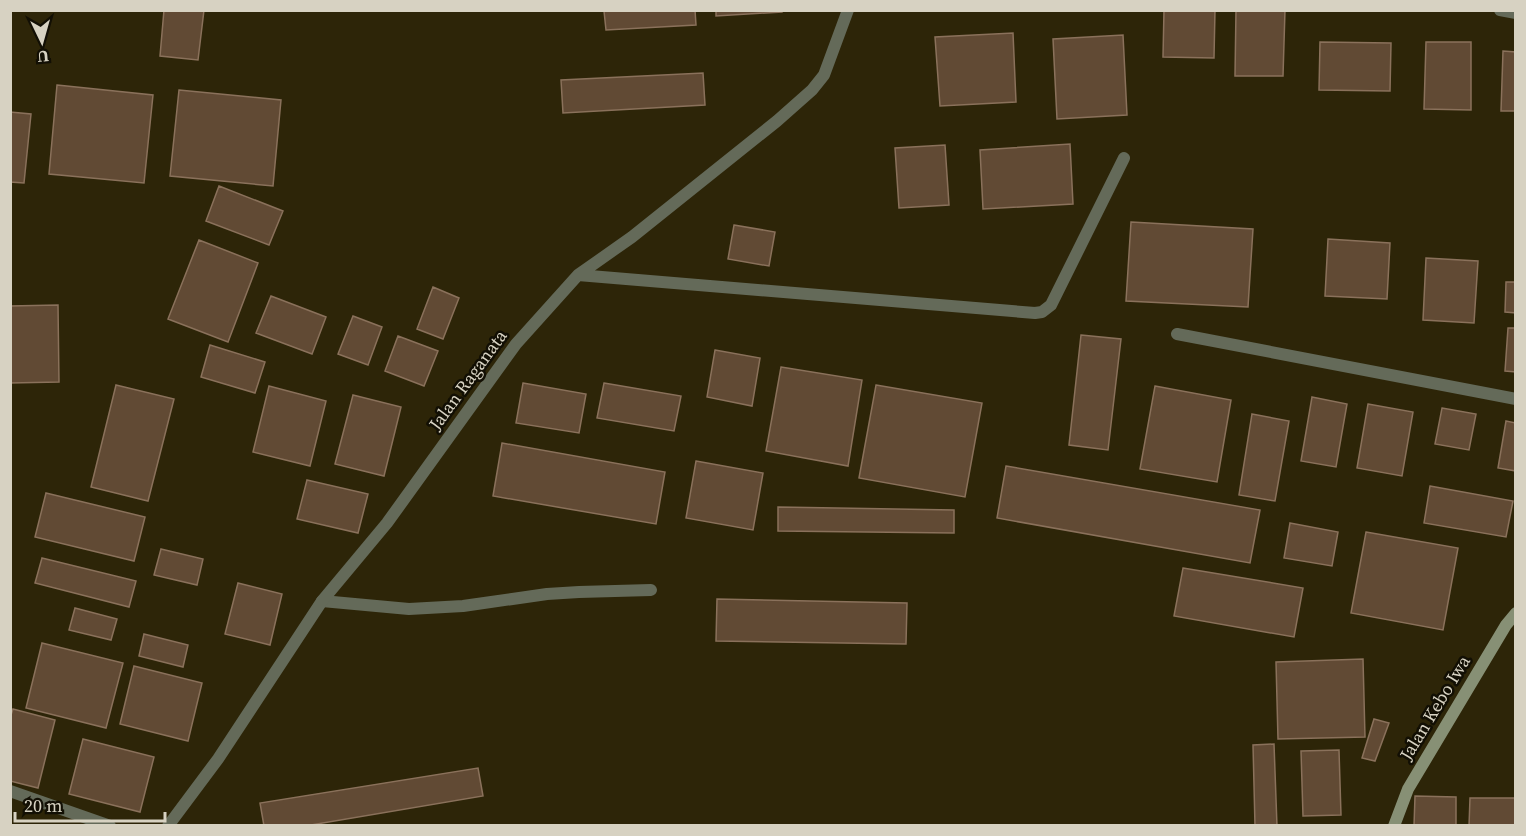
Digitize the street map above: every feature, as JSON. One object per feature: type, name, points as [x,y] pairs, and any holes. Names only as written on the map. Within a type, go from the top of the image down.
[{"type":"street","name":"Jalan Raganata","points":[[168,825],[218,759],[322,601],[387,523],[516,344],[578,274],[632,237],[777,121],[812,90],[824,75],[848,10]]},
{"type":"street","points":[[1500,10],[1515,13]]},
{"type":"street","points":[[578,274],[1042,312],[1051,305],[1124,158]]},
{"type":"street","points":[[1177,334],[1515,399]]},
{"type":"street","points":[[322,601],[409,609],[463,606],[579,591],[651,590]]},
{"type":"street","name":"Jalan Kebo Iwa","points":[[1394,825],[1408,789],[1515,613]]},
{"type":"street","points":[[10,791],[110,825]]},
{"type":"building","points":[[164,10],[204,10],[198,60],[160,56]]},
{"type":"building","points":[[695,10],[696,25],[606,30],[604,11]]},
{"type":"building","points":[[716,10],[782,10],[782,12],[716,16]]},
{"type":"building","points":[[1164,10],[1215,10],[1214,58],[1163,57]]},
{"type":"building","points":[[1236,10],[1285,10],[1283,76],[1235,76]]},
{"type":"building","points":[[1013,33],[1016,102],[940,106],[935,37]]},
{"type":"building","points":[[1123,35],[1127,115],[1057,119],[1053,39]]},
{"type":"building","points":[[1320,42],[1391,43],[1390,91],[1319,90]]},
{"type":"building","points":[[1426,42],[1471,42],[1471,110],[1424,109]]},
{"type":"building","points":[[1503,51],[1516,52],[1516,111],[1501,111]]},
{"type":"building","points":[[703,73],[705,105],[563,113],[561,80]]},
{"type":"building","points":[[57,85],[153,95],[144,183],[49,174]]},
{"type":"building","points":[[179,90],[281,100],[273,186],[170,176]]},
{"type":"building","points":[[10,112],[31,114],[24,183],[10,182]]},
{"type":"building","points":[[1070,144],[1073,204],[983,209],[980,150]]},
{"type":"building","points":[[945,145],[949,205],[899,208],[895,148]]},
{"type":"building","points":[[219,186],[283,211],[269,245],[206,221]]},
{"type":"building","points":[[1131,222],[1253,229],[1248,307],[1126,301]]},
{"type":"building","points":[[734,225],[775,232],[769,266],[728,259]]},
{"type":"building","points":[[1328,239],[1390,243],[1387,299],[1325,296]]},
{"type":"building","points":[[199,240],[258,263],[228,342],[168,319]]},
{"type":"building","points":[[1426,258],[1478,261],[1474,323],[1423,320]]},
{"type":"building","points":[[1506,282],[1516,282],[1516,313],[1505,312]]},
{"type":"building","points":[[433,287],[459,298],[443,339],[417,329]]},
{"type":"building","points":[[271,296],[326,317],[312,354],[256,333]]},
{"type":"building","points":[[58,305],[59,382],[10,383],[10,306]]},
{"type":"building","points":[[353,316],[382,327],[368,365],[338,354]]},
{"type":"building","points":[[1508,328],[1516,328],[1516,372],[1505,371]]},
{"type":"building","points":[[1081,335],[1121,339],[1108,450],[1069,445]]},
{"type":"building","points":[[398,336],[438,351],[424,386],[385,371]]},
{"type":"building","points":[[210,345],[265,362],[255,393],[201,377]]},
{"type":"building","points":[[715,350],[760,358],[752,406],[707,397]]},
{"type":"building","points":[[781,367],[862,380],[848,466],[766,451]]},
{"type":"building","points":[[523,383],[586,394],[579,433],[516,423]]},
{"type":"building","points":[[604,383],[681,396],[674,431],[597,418]]},
{"type":"building","points":[[116,385],[174,399],[148,501],[91,487]]},
{"type":"building","points":[[876,385],[982,403],[965,497],[859,478]]},
{"type":"building","points":[[269,386],[326,401],[310,466],[253,452]]},
{"type":"building","points":[[1155,386],[1231,400],[1217,482],[1140,469]]},
{"type":"building","points":[[353,395],[401,407],[384,476],[335,464]]},
{"type":"building","points":[[1312,397],[1347,404],[1336,467],[1301,461]]},
{"type":"building","points":[[1368,404],[1413,412],[1402,476],[1357,468]]},
{"type":"building","points":[[1442,408],[1476,414],[1469,450],[1435,444]]},
{"type":"building","points":[[1252,414],[1289,421],[1275,501],[1239,495]]},
{"type":"building","points":[[1506,421],[1516,423],[1516,471],[1498,468]]},
{"type":"building","points":[[502,443],[665,472],[656,524],[493,496]]},
{"type":"building","points":[[696,461],[763,473],[753,530],[686,518]]},
{"type":"building","points":[[1006,466],[1260,510],[1250,563],[997,518]]},
{"type":"building","points":[[307,480],[368,494],[358,533],[297,519]]},
{"type":"building","points":[[1430,486],[1513,501],[1506,537],[1424,523]]},
{"type":"building","points":[[46,493],[145,517],[134,561],[35,537]]},
{"type":"building","points":[[778,507],[954,510],[954,533],[778,531]]},
{"type":"building","points":[[1290,523],[1338,532],[1332,566],[1284,558]]},
{"type":"building","points":[[1366,532],[1458,548],[1443,630],[1351,613]]},
{"type":"building","points":[[161,549],[203,559],[197,585],[154,575]]},
{"type":"building","points":[[42,558],[136,581],[129,607],[35,583]]},
{"type":"building","points":[[1183,568],[1303,588],[1294,637],[1174,616]]},
{"type":"building","points":[[238,583],[282,594],[270,645],[225,634]]},
{"type":"building","points":[[717,599],[907,603],[906,644],[716,641]]},
{"type":"building","points":[[75,608],[117,619],[111,640],[69,630]]},
{"type":"building","points":[[144,634],[188,645],[183,667],[139,656]]},
{"type":"building","points":[[42,643],[123,663],[106,728],[26,708]]},
{"type":"building","points":[[1363,659],[1365,737],[1278,739],[1276,662]]},
{"type":"building","points":[[134,666],[202,683],[188,741],[120,724]]},
{"type":"building","points":[[13,709],[55,720],[38,788],[10,781],[10,718]]},
{"type":"building","points":[[1374,719],[1389,723],[1375,761],[1362,758]]},
{"type":"building","points":[[83,739],[154,757],[140,812],[69,794]]},
{"type":"building","points":[[1274,744],[1277,826],[1255,826],[1253,745]]},
{"type":"building","points":[[1339,750],[1341,815],[1303,816],[1301,751]]},
{"type":"building","points":[[478,768],[483,796],[305,826],[264,826],[260,803]]},
{"type":"building","points":[[1415,796],[1456,797],[1456,826],[1414,826]]},
{"type":"building","points":[[1470,798],[1516,798],[1516,826],[1469,826]]}]
